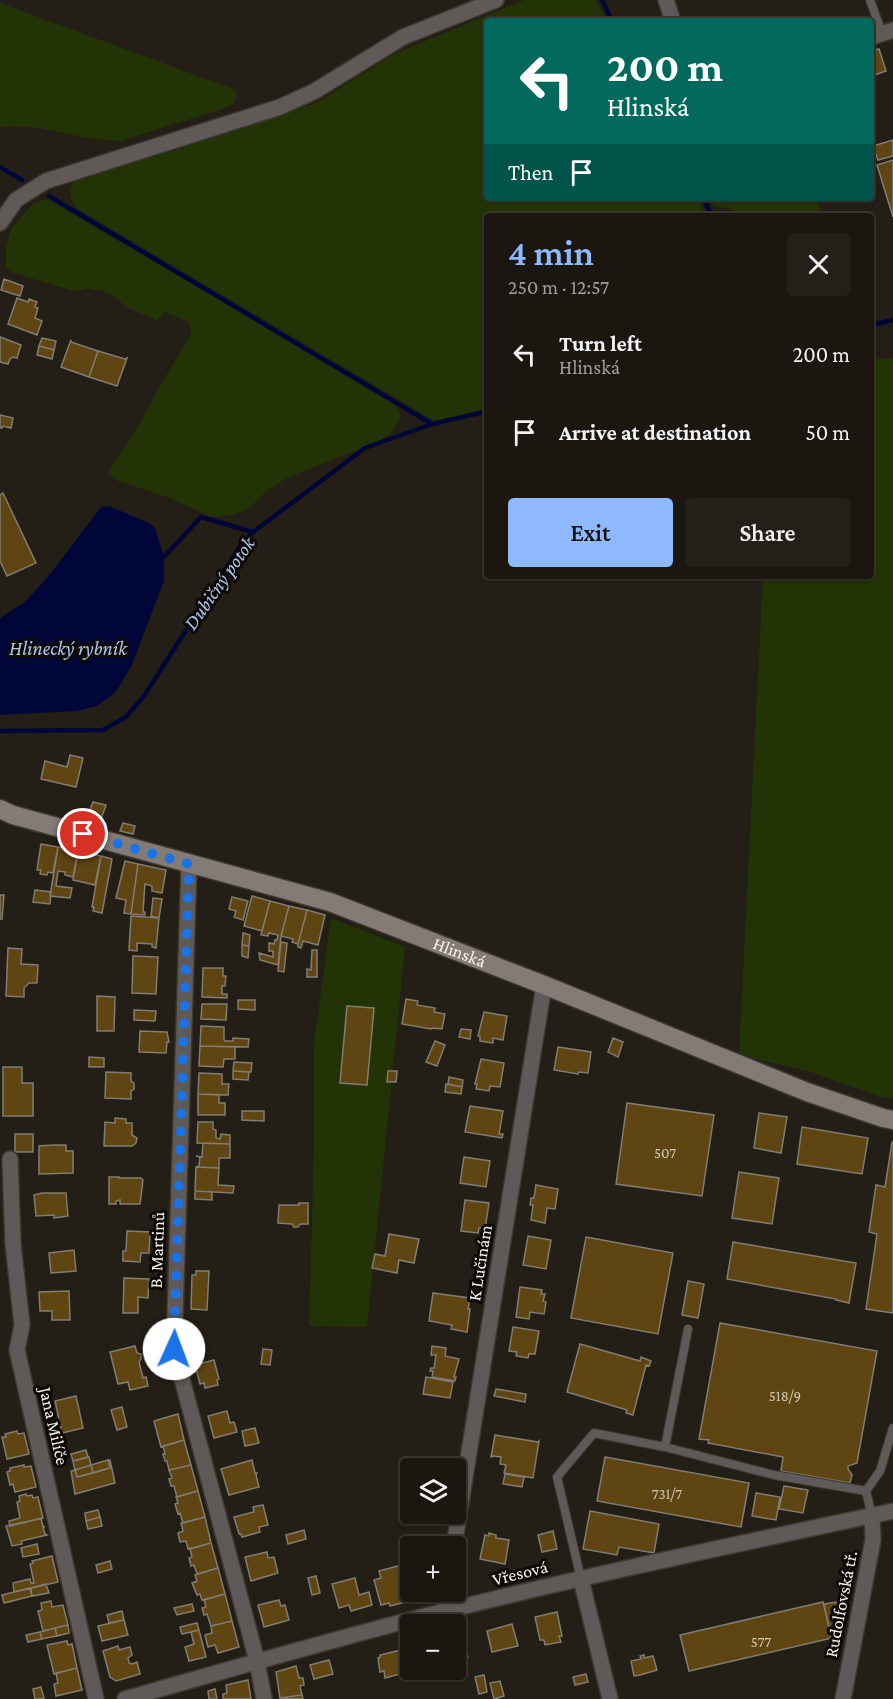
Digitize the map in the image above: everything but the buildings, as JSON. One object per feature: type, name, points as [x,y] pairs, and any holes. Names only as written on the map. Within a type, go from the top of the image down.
[{"type":"street","points":[[0,223],[16,200],[46,181],[280,107],[315,91],[403,37],[496,0]]},
{"type":"street","points":[[666,0],[672,18]]},
{"type":"street","name":"Hlinská","points":[[7,812],[330,902],[807,1092],[893,1120]]},
{"type":"street","name":"B. Martinů","points":[[189,864],[174,1349],[257,1661],[264,1699]]},
{"type":"street","name":"K Lučinám","points":[[456,1536],[544,986]]},
{"type":"street","name":"Jana Milíče","points":[[10,1159],[13,1244],[22,1324],[17,1350],[96,1699]]},
{"type":"street","name":"Vřesová","points":[[125,1699],[257,1661],[444,1612],[581,1579],[893,1511]]},
{"type":"street","name":"Rudolfovská tř.","points":[[843,1699],[873,1540],[872,1516]]},
{"type":"street","points":[[581,1579],[610,1699]]},
{"type":"street","points":[[444,1612],[446,1602]]},
{"type":"lane","points":[[870,0],[882,33]]},
{"type":"lane","points":[[665,1447],[688,1329]]},
{"type":"lane","points":[[872,1516],[866,1491],[880,1471],[893,1428]]},
{"type":"lane","points":[[581,1579],[557,1477],[594,1434],[665,1447],[774,1475],[866,1491]]},
{"type":"green space","points":[[524,0],[596,0],[605,18],[484,18],[484,201],[698,201],[704,213],[484,213],[484,411],[438,423],[76,208],[70,196],[72,183],[81,178],[176,150],[316,103],[394,54]]},
{"type":"green space","points":[[0,3],[236,90],[237,96],[233,104],[223,109],[119,141],[87,138],[39,128],[0,127]]},
{"type":"green space","points":[[47,199],[389,399],[400,412],[399,421],[391,434],[376,443],[291,476],[268,490],[248,509],[232,515],[211,517],[170,498],[118,481],[108,472],[133,435],[187,341],[191,332],[189,322],[165,312],[157,320],[128,308],[109,293],[88,288],[74,291],[14,273],[6,268],[6,250],[11,229],[34,203]]},
{"type":"green space","points":[[711,201],[817,201],[821,213],[743,213],[713,205]]},
{"type":"green space","points":[[893,358],[893,1099],[881,1097],[811,1072],[739,1055],[763,579],[874,579],[874,359]]},
{"type":"green space","points":[[331,918],[405,947],[367,1327],[309,1326],[314,1150],[314,1045]]},
{"type":"water","name":"Hlinecký rybník","points":[[109,506],[149,523],[155,528],[164,557],[164,581],[131,667],[115,693],[97,706],[77,711],[0,715],[0,618],[25,602],[51,573],[101,507]]},
{"type":"waterway","points":[[602,0],[611,18]]},
{"type":"waterway","points":[[0,167],[22,180]]},
{"type":"waterway","points":[[49,196],[432,424]]},
{"type":"waterway","points":[[704,201],[710,213]]},
{"type":"waterway","name":"Dubičný potok","points":[[874,325],[893,320]]},
{"type":"waterway","name":"Dubičný potok","points":[[0,731],[103,730],[126,717],[144,696],[242,543],[253,532],[365,448],[432,424],[484,412]]},
{"type":"waterway","points":[[164,557],[201,517],[253,532]]},
{"type":"route","points":[[83,834],[189,864],[174,1349]]}]
